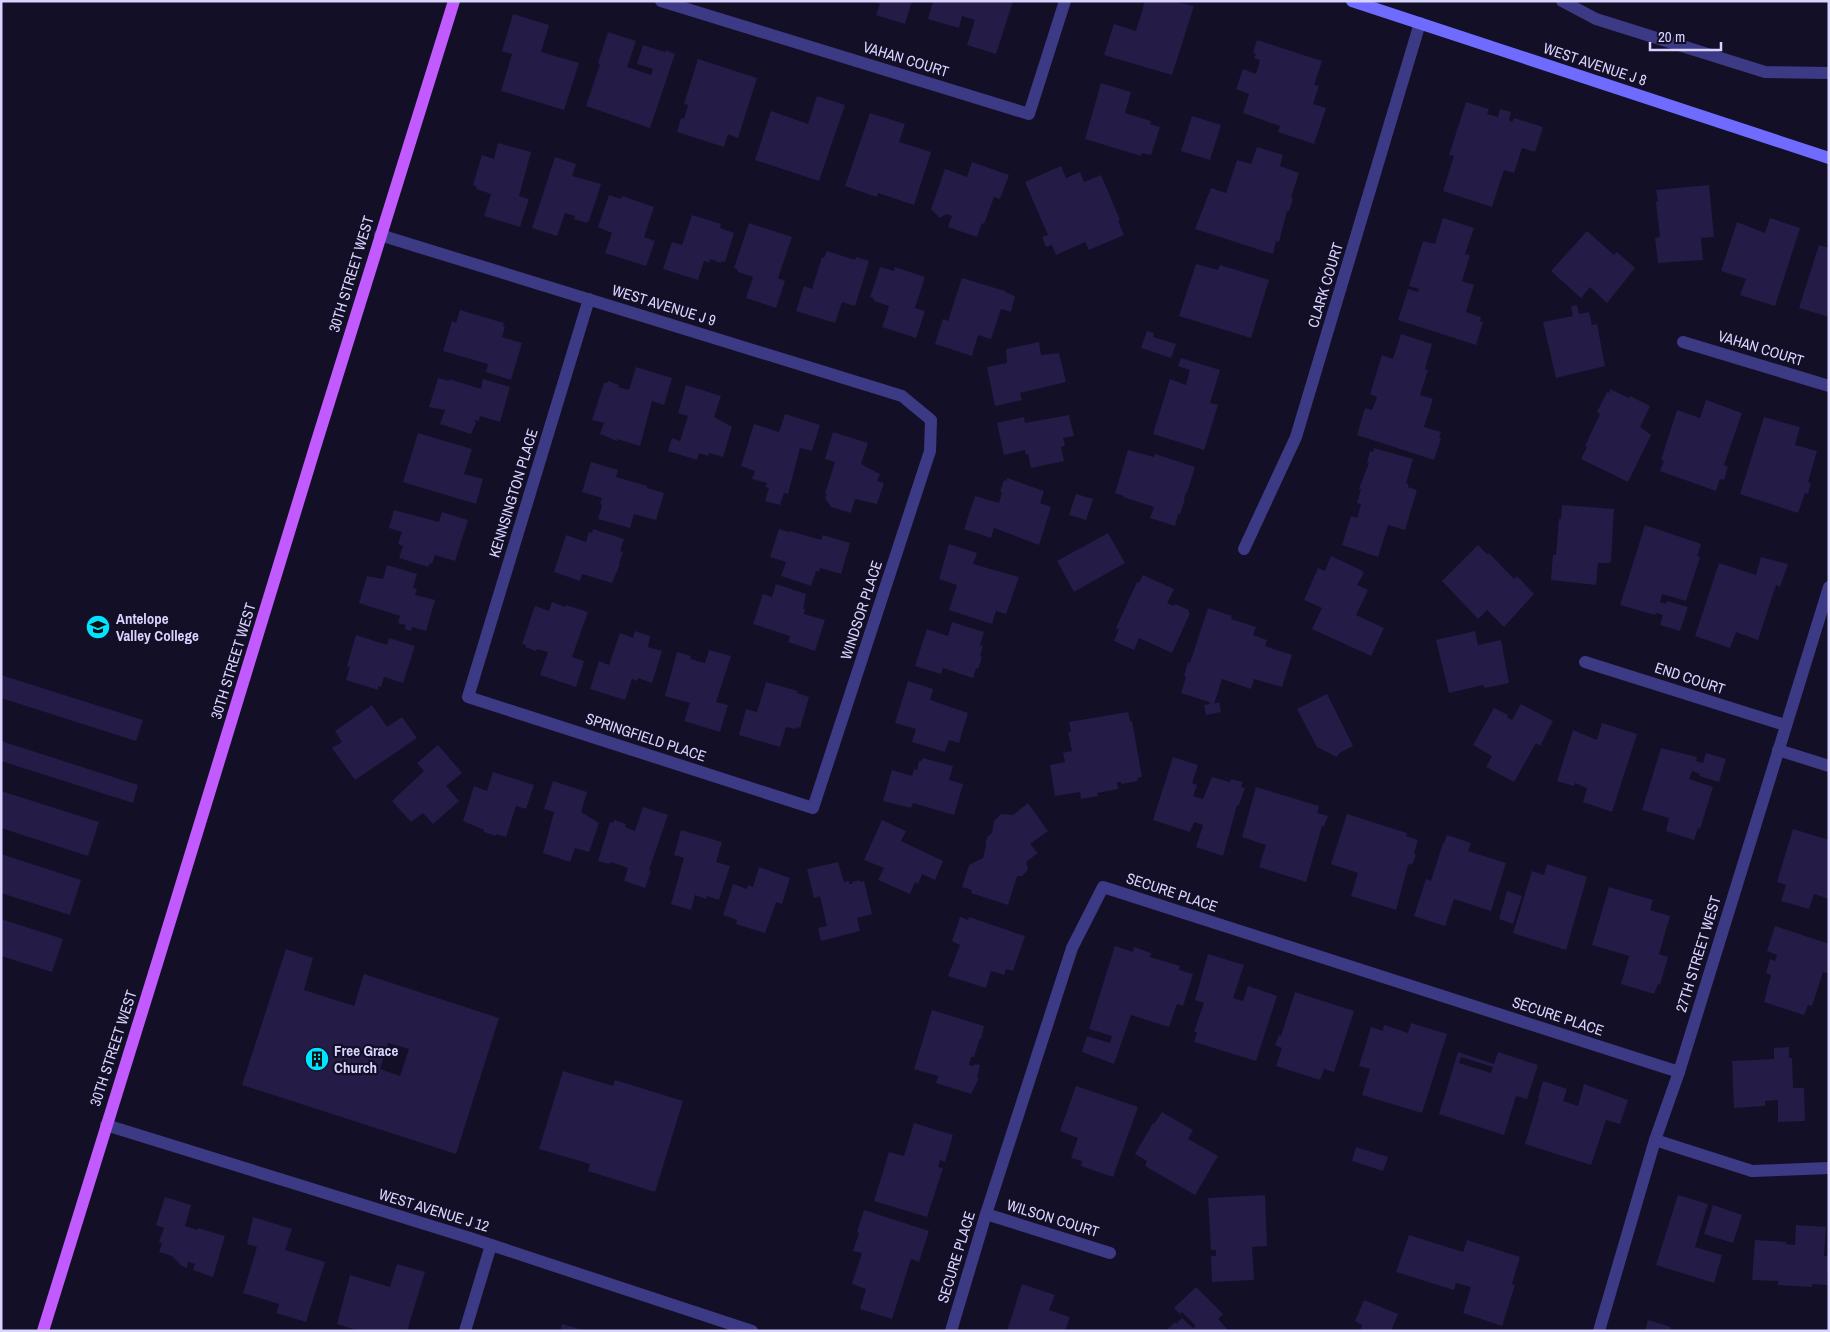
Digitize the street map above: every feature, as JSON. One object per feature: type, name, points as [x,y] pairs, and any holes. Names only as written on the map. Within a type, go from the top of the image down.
[{"type":"main road","name":"30TH STREET WEST","points":[[43,1331],[380,235],[454,1]]},
{"type":"street","name":"VAHAN COURT","points":[[661,1],[1029,114],[1065,1]]},
{"type":"street","name":"WEST AVENUE J 8","points":[[1352,1],[1829,158]]},
{"type":"street","points":[[1562,1],[1596,19],[1765,72],[1829,73]]},
{"type":"street","name":"CLARK COURT","points":[[1244,550],[1296,437],[1420,23]]},
{"type":"street","name":"WEST AVENUE J 9","points":[[380,235],[902,396],[931,420]]},
{"type":"street","name":"KENNSINGTON PLACE","points":[[468,697],[589,299]]},
{"type":"street","name":"VAHAN COURT","points":[[1683,342],[1829,386]]},
{"type":"street","name":"WINDSOR PLACE","points":[[813,808],[930,451],[931,420]]},
{"type":"street","name":"27TH STREET WEST","points":[[1599,1331],[1655,1140],[1679,1072],[1829,588]]},
{"type":"street","name":"END COURT","points":[[1585,662],[1785,725]]},
{"type":"street","name":"SPRINGFIELD PLACE","points":[[468,697],[813,808]]},
{"type":"street","points":[[1778,750],[1829,766]]},
{"type":"street","name":"SECURE PLACE","points":[[951,1331],[986,1214],[1072,948],[1103,887],[1679,1072]]},
{"type":"street","name":"WEST AVENUE J 12","points":[[106,1124],[491,1245],[752,1331]]},
{"type":"street","points":[[1655,1140],[1752,1171],[1829,1168]]},
{"type":"street","name":"WILSON COURT","points":[[986,1214],[1110,1253]]},
{"type":"street","points":[[465,1331],[491,1245]]},
{"type":"building","points":[[873,1],[912,1],[905,24],[876,15],[880,4]]},
{"type":"building","points":[[933,1],[1013,1],[996,54],[967,45],[975,20],[962,16],[959,28],[928,19]]},
{"type":"building","points":[[1145,1],[1172,1],[1194,6],[1172,75],[1104,55],[1114,24],[1136,31]]},
{"type":"building","points":[[513,14],[549,25],[541,52],[579,63],[564,110],[501,91],[512,54],[502,51]]},
{"type":"building","points":[[608,32],[636,41],[627,67],[651,75],[653,69],[637,64],[643,45],[675,54],[650,128],[586,106]]},
{"type":"building","points":[[1257,40],[1322,61],[1314,85],[1319,86],[1313,104],[1326,108],[1314,144],[1278,132],[1280,126],[1243,113],[1249,94],[1236,89],[1243,69],[1256,74],[1260,60],[1254,58],[1256,54],[1253,53]]},
{"type":"building","points":[[698,59],[757,78],[738,138],[728,134],[724,147],[677,132],[681,118],[684,119],[688,105],[684,104]]},
{"type":"building","points":[[1101,83],[1131,92],[1125,113],[1151,121],[1150,124],[1160,127],[1151,155],[1142,153],[1141,156],[1085,139]]},
{"type":"building","points":[[817,96],[845,105],[819,181],[755,160],[771,111],[808,124]]},
{"type":"building","points":[[1466,102],[1489,109],[1487,114],[1498,117],[1500,109],[1511,112],[1509,120],[1512,122],[1514,118],[1543,127],[1535,152],[1522,148],[1514,173],[1504,170],[1492,207],[1443,191],[1454,156],[1449,155]]},
{"type":"building","points":[[870,113],[905,124],[899,142],[931,152],[914,205],[878,193],[877,197],[845,186]]},
{"type":"building","points":[[1192,116],[1221,125],[1210,160],[1181,151]]},
{"type":"building","points":[[498,143],[531,152],[519,196],[529,199],[520,227],[484,216],[491,194],[476,189],[477,187],[473,185],[482,155],[494,159]]},
{"type":"building","points":[[1257,147],[1283,155],[1280,166],[1299,173],[1291,197],[1293,199],[1289,211],[1287,211],[1279,242],[1276,241],[1273,254],[1195,229],[1211,188],[1226,193],[1237,160],[1251,164]]},
{"type":"building","points":[[555,157],[576,164],[572,176],[601,184],[589,221],[587,223],[574,219],[575,216],[565,213],[557,236],[532,228]]},
{"type":"building","points":[[972,162],[1009,175],[1000,199],[994,197],[977,237],[948,227],[952,216],[946,214],[940,218],[931,209],[945,169],[967,177]]},
{"type":"building","points":[[1061,166],[1066,178],[1080,172],[1084,182],[1101,175],[1120,220],[1118,221],[1124,235],[1089,250],[1085,242],[1056,255],[1052,245],[1046,247],[1042,237],[1048,235],[1025,182]]},
{"type":"building","points":[[1709,185],[1714,237],[1701,238],[1703,260],[1658,263],[1655,238],[1660,237],[1656,190]]},
{"type":"building","points":[[609,195],[621,199],[622,196],[654,207],[644,237],[655,241],[646,266],[605,253],[612,233],[598,227]]},
{"type":"building","points":[[692,215],[721,224],[720,228],[734,233],[725,262],[722,261],[721,263],[710,259],[709,262],[704,261],[698,280],[663,269],[672,242],[682,245]]},
{"type":"building","points":[[1443,218],[1474,228],[1465,254],[1470,255],[1462,281],[1474,285],[1466,312],[1481,317],[1480,321],[1483,322],[1476,345],[1398,320],[1408,289],[1418,292],[1419,289],[1409,286],[1423,241],[1435,244]]},
{"type":"building","points":[[1770,218],[1800,228],[1775,306],[1740,295],[1746,279],[1721,271],[1737,222],[1765,233]]},
{"type":"building","points":[[749,223],[792,237],[778,278],[785,281],[776,308],[746,298],[753,277],[738,272],[734,268]]},
{"type":"building","points":[[1587,231],[1614,255],[1617,252],[1635,268],[1607,303],[1590,287],[1581,298],[1551,271]]},
{"type":"building","points":[[1819,245],[1829,248],[1829,317],[1799,308]]},
{"type":"building","points":[[827,251],[855,260],[856,257],[869,261],[855,306],[842,302],[835,323],[796,311],[804,286],[812,289],[822,257],[824,258]]},
{"type":"building","points":[[1196,264],[1218,270],[1220,265],[1269,280],[1251,338],[1179,316]]},
{"type":"building","points":[[880,267],[894,271],[895,267],[925,277],[915,308],[925,311],[916,338],[882,327],[889,306],[874,301],[870,297]]},
{"type":"building","points":[[962,278],[1005,291],[1015,296],[1011,312],[1001,309],[991,339],[978,335],[972,356],[935,344],[943,319],[948,321]]},
{"type":"building","points":[[1577,305],[1579,314],[1589,312],[1592,325],[1597,324],[1605,366],[1556,378],[1543,322],[1573,316],[1571,306]]},
{"type":"building","points":[[460,310],[504,323],[503,326],[505,327],[502,337],[522,343],[511,380],[486,372],[488,364],[443,351],[452,321],[456,323]]},
{"type":"building","points":[[1147,331],[1154,333],[1153,337],[1176,344],[1171,358],[1141,348]]},
{"type":"building","points":[[1401,334],[1432,344],[1425,369],[1428,370],[1420,395],[1433,399],[1424,427],[1441,432],[1434,460],[1357,435],[1365,408],[1372,410],[1377,397],[1370,394],[1382,355],[1393,359]]},
{"type":"building","points":[[1039,342],[1041,355],[1059,353],[1066,382],[1020,393],[1022,400],[995,406],[987,367],[1007,363],[1006,349]]},
{"type":"building","points":[[1181,358],[1220,370],[1210,403],[1218,405],[1204,450],[1153,434],[1170,379],[1186,385],[1190,370],[1178,366]]},
{"type":"building","points":[[636,367],[672,378],[664,405],[652,401],[640,446],[617,439],[617,441],[600,434],[604,423],[592,420],[604,383],[608,381],[619,385],[618,387],[629,390]]},
{"type":"building","points":[[438,378],[449,381],[449,379],[481,389],[483,379],[510,387],[500,422],[480,416],[479,421],[474,420],[476,423],[471,434],[440,424],[445,410],[429,407]]},
{"type":"building","points":[[686,385],[721,396],[714,417],[732,427],[723,457],[709,453],[708,456],[699,453],[697,460],[668,451],[672,438],[680,441],[688,416],[678,413]]},
{"type":"building","points":[[1610,389],[1650,406],[1640,427],[1651,435],[1628,482],[1581,459],[1600,414],[1597,412]]},
{"type":"building","points":[[1706,400],[1742,413],[1724,465],[1728,467],[1724,480],[1720,479],[1716,491],[1660,471],[1664,461],[1661,460],[1677,410],[1700,418]]},
{"type":"building","points":[[785,414],[820,425],[812,451],[800,448],[788,494],[784,493],[780,505],[765,501],[769,488],[765,487],[767,483],[752,479],[755,471],[741,466],[754,424],[779,432]]},
{"type":"building","points":[[1069,415],[1074,436],[1063,438],[1065,446],[1061,447],[1064,461],[1031,468],[1028,454],[1026,455],[1025,450],[1004,455],[997,423],[1024,417],[1025,423]]},
{"type":"building","points":[[1764,417],[1800,427],[1795,445],[1817,451],[1808,482],[1811,483],[1808,494],[1805,493],[1798,513],[1740,494]]},
{"type":"building","points":[[833,432],[868,443],[861,464],[880,474],[877,481],[884,483],[877,504],[855,499],[851,513],[831,507],[825,498],[835,462],[825,459]]},
{"type":"building","points":[[418,433],[472,449],[464,474],[483,479],[476,504],[403,482]]},
{"type":"building","points":[[1374,448],[1413,459],[1406,483],[1408,487],[1417,490],[1405,530],[1388,525],[1378,557],[1342,545],[1351,516],[1357,518],[1361,504],[1357,503],[1361,489],[1359,489],[1369,463],[1367,463],[1370,451],[1373,452]]},
{"type":"building","points":[[1128,450],[1154,457],[1155,454],[1195,467],[1175,526],[1150,518],[1154,507],[1115,493]]},
{"type":"building","points":[[591,462],[618,470],[616,477],[664,493],[656,520],[634,514],[630,528],[598,519],[602,498],[582,492]]},
{"type":"building","points":[[1007,478],[1044,491],[1040,503],[1051,507],[1039,545],[994,528],[991,538],[964,529],[975,496],[999,503],[1002,492],[1000,492],[1004,480],[1006,481]]},
{"type":"building","points":[[1076,494],[1093,499],[1086,520],[1069,515]]},
{"type":"building","points":[[1562,505],[1614,509],[1611,561],[1609,563],[1598,563],[1596,585],[1551,580],[1553,555],[1556,555]]},
{"type":"building","points":[[394,510],[439,522],[442,512],[468,520],[455,561],[435,555],[432,564],[430,563],[428,567],[399,558],[403,546],[398,544],[402,532],[389,528]]},
{"type":"building","points":[[1645,525],[1701,544],[1697,556],[1700,557],[1686,601],[1662,594],[1660,602],[1666,604],[1667,601],[1688,607],[1680,631],[1660,625],[1663,615],[1656,613],[1655,615],[1620,605]]},
{"type":"building","points":[[593,529],[624,539],[620,551],[623,552],[620,564],[612,583],[582,574],[580,581],[554,572],[566,535],[586,542],[589,532],[592,533]]},
{"type":"building","points":[[779,529],[821,540],[823,535],[850,543],[841,574],[820,568],[819,572],[816,571],[811,586],[781,576],[786,562],[770,557]]},
{"type":"building","points":[[1108,533],[1125,563],[1074,592],[1057,561]]},
{"type":"building","points":[[949,544],[977,553],[973,564],[1019,577],[1006,614],[996,611],[992,624],[949,610],[957,585],[939,579]]},
{"type":"building","points":[[1478,545],[1488,555],[1489,553],[1514,579],[1517,576],[1534,594],[1504,627],[1487,610],[1478,619],[1442,581]]},
{"type":"building","points":[[1331,556],[1364,573],[1357,585],[1368,590],[1356,615],[1384,628],[1371,656],[1312,629],[1322,608],[1304,600],[1318,568],[1325,571]]},
{"type":"building","points":[[1761,557],[1788,564],[1780,587],[1776,585],[1758,640],[1736,632],[1730,648],[1695,636],[1719,563],[1756,575]]},
{"type":"building","points":[[387,565],[417,574],[413,588],[417,589],[415,595],[435,600],[426,631],[412,627],[411,631],[405,629],[406,625],[398,623],[400,616],[359,603],[367,576],[383,579]]},
{"type":"building","points":[[1143,575],[1174,589],[1167,603],[1189,610],[1188,612],[1190,613],[1172,653],[1139,638],[1134,650],[1114,641],[1119,629],[1116,628],[1137,582],[1139,583]]},
{"type":"building","points":[[776,584],[806,594],[804,614],[825,620],[815,651],[788,642],[790,636],[753,624],[763,594],[772,597]]},
{"type":"building","points":[[552,602],[588,612],[572,657],[584,661],[576,687],[540,675],[548,652],[537,649],[536,651],[522,644],[535,606],[549,611]]},
{"type":"building","points":[[1208,608],[1232,616],[1231,619],[1256,627],[1253,635],[1267,640],[1265,646],[1292,655],[1282,687],[1254,679],[1251,689],[1222,679],[1214,704],[1219,702],[1221,712],[1206,715],[1204,705],[1210,704],[1209,702],[1181,693],[1188,662],[1190,663]]},
{"type":"building","points":[[952,622],[984,632],[980,645],[983,646],[980,656],[982,657],[973,678],[943,668],[941,674],[915,666],[927,629],[948,636]]},
{"type":"building","points":[[635,631],[650,636],[648,647],[662,651],[652,683],[638,678],[637,681],[632,679],[625,700],[590,689],[599,661],[609,665],[620,633],[633,638]]},
{"type":"building","points":[[1475,631],[1478,645],[1501,640],[1509,683],[1485,688],[1483,685],[1449,693],[1436,640]]},
{"type":"building","points":[[356,635],[387,645],[389,638],[415,646],[403,683],[384,677],[381,687],[378,686],[378,690],[346,680],[350,667],[347,666]]},
{"type":"building","points":[[709,650],[731,656],[716,702],[728,705],[720,732],[684,721],[690,703],[665,696],[677,652],[691,656],[690,659],[705,663]]},
{"type":"building","points":[[1,675],[143,720],[136,741],[1,698]]},
{"type":"building","points":[[908,681],[933,689],[930,700],[968,713],[959,743],[949,740],[945,752],[912,742],[916,729],[895,723]]},
{"type":"building","points":[[766,682],[798,691],[797,693],[809,697],[800,728],[786,727],[780,747],[739,735],[746,709],[757,712]]},
{"type":"building","points":[[1327,694],[1353,746],[1339,753],[1337,757],[1317,747],[1297,709]]},
{"type":"building","points":[[1521,704],[1553,721],[1540,746],[1536,743],[1514,782],[1486,767],[1492,756],[1473,745],[1494,708],[1508,715],[1507,717],[1512,720]]},
{"type":"building","points":[[372,705],[387,727],[402,717],[417,738],[355,780],[332,748],[342,742],[335,731]]},
{"type":"building","points":[[1128,712],[1130,721],[1132,721],[1142,777],[1137,778],[1138,781],[1121,784],[1121,782],[1117,782],[1118,789],[1097,793],[1098,796],[1081,799],[1080,792],[1055,796],[1050,765],[1065,762],[1063,753],[1072,751],[1068,732],[1071,732],[1069,722]]},
{"type":"building","points":[[1602,723],[1637,734],[1612,812],[1583,802],[1587,788],[1575,783],[1574,786],[1557,781],[1573,730],[1597,740]]},
{"type":"building","points":[[1,741],[138,785],[133,803],[1,761]]},
{"type":"building","points":[[438,745],[462,773],[446,786],[459,801],[433,824],[423,813],[411,822],[392,801],[424,771],[417,763]]},
{"type":"building","points":[[1661,748],[1697,757],[1696,761],[1703,763],[1706,753],[1726,759],[1719,782],[1699,776],[1700,774],[1692,771],[1689,779],[1713,787],[1700,829],[1698,828],[1694,840],[1666,831],[1669,818],[1642,810]]},
{"type":"building","points":[[1173,757],[1198,765],[1192,783],[1197,785],[1193,796],[1203,799],[1212,777],[1230,782],[1231,779],[1243,782],[1241,787],[1245,788],[1239,805],[1237,805],[1223,856],[1196,847],[1203,825],[1194,822],[1190,832],[1153,820]]},
{"type":"building","points":[[923,758],[953,766],[949,780],[963,784],[954,815],[913,803],[911,808],[883,801],[892,770],[912,776],[914,769],[917,770],[919,761]]},
{"type":"building","points":[[493,772],[534,785],[526,809],[516,806],[506,837],[484,832],[484,830],[463,821],[474,786],[487,791]]},
{"type":"building","points":[[553,781],[587,792],[581,812],[599,823],[589,852],[575,848],[570,862],[543,853],[554,812],[544,809]]},
{"type":"building","points":[[1256,787],[1319,806],[1317,813],[1328,816],[1324,826],[1322,826],[1306,882],[1259,867],[1266,845],[1242,837]]},
{"type":"building","points":[[1,791],[99,822],[88,856],[1,828]]},
{"type":"building","points":[[1028,803],[1048,831],[1030,844],[1038,853],[1026,862],[1028,868],[1026,872],[1022,876],[1017,876],[1008,905],[971,893],[972,890],[962,887],[969,865],[983,858],[986,841],[992,833],[994,821],[1001,814],[1013,815]]},
{"type":"building","points":[[643,807],[668,815],[649,870],[651,871],[645,888],[624,881],[628,868],[611,862],[610,864],[598,861],[610,822],[613,823],[614,820],[626,824],[625,827],[635,831]]},
{"type":"building","points":[[1347,814],[1407,833],[1406,836],[1418,840],[1414,853],[1416,855],[1413,863],[1408,865],[1396,910],[1351,896],[1358,873],[1331,864]]},
{"type":"building","points":[[882,820],[906,831],[901,841],[943,861],[935,880],[922,874],[918,884],[915,882],[910,894],[878,880],[884,868],[864,860]]},
{"type":"building","points":[[1793,829],[1829,840],[1829,899],[1814,894],[1809,909],[1781,901],[1786,885],[1777,882]]},
{"type":"building","points":[[681,830],[722,842],[716,862],[730,866],[719,900],[707,896],[706,899],[695,895],[691,910],[671,904],[684,858],[674,855]]},
{"type":"building","points":[[1447,835],[1471,843],[1468,851],[1506,863],[1491,911],[1454,899],[1445,926],[1414,916],[1426,879],[1431,881]]},
{"type":"building","points":[[1,854],[81,880],[70,915],[1,893]]},
{"type":"building","points":[[838,862],[844,882],[849,881],[849,884],[852,884],[852,882],[860,880],[860,882],[864,881],[872,914],[857,918],[860,931],[821,941],[818,928],[827,926],[820,896],[814,898],[807,869]]},
{"type":"building","points":[[1547,864],[1587,877],[1566,950],[1513,933],[1532,871],[1544,875]]},
{"type":"building","points":[[759,867],[790,878],[782,904],[776,902],[765,933],[736,924],[737,920],[723,915],[733,884],[747,889],[748,885],[753,887]]},
{"type":"building","points":[[1609,887],[1653,900],[1650,910],[1670,916],[1659,954],[1668,957],[1660,985],[1658,984],[1654,994],[1621,984],[1629,956],[1592,945]]},
{"type":"building","points":[[1507,891],[1522,896],[1513,924],[1499,919]]},
{"type":"building","points":[[960,917],[968,920],[969,917],[1025,936],[1013,971],[1006,969],[1004,975],[991,971],[986,988],[948,976],[960,945],[952,941]]},
{"type":"building","points":[[1,919],[63,939],[52,972],[1,956]]},
{"type":"building","points":[[1775,926],[1829,944],[1829,974],[1823,972],[1812,1006],[1808,1005],[1804,1015],[1764,1002],[1771,975],[1766,973],[1770,959],[1775,961],[1777,955],[1767,951]]},
{"type":"building","points":[[1115,946],[1133,952],[1134,947],[1151,953],[1150,957],[1180,966],[1179,970],[1193,974],[1183,1006],[1177,1004],[1169,1027],[1131,1015],[1114,1064],[1082,1052],[1087,1036],[1110,1043],[1112,1036],[1089,1029]]},
{"type":"building","name":"Free Grace Church","points":[[286,949],[313,958],[304,990],[354,1006],[364,974],[499,1018],[456,1154],[242,1085]],"holes":[[[388,1043],[409,1049],[400,1076],[380,1069]]]},
{"type":"building","points":[[1208,954],[1244,965],[1233,998],[1243,1001],[1248,986],[1277,996],[1256,1061],[1194,1042],[1197,1032],[1194,1032],[1204,1003],[1195,1000]]},
{"type":"building","points":[[1295,992],[1354,1011],[1334,1072],[1324,1069],[1320,1080],[1276,1066],[1282,1048],[1275,1045],[1279,1035],[1281,1036]]},
{"type":"building","points":[[932,1010],[984,1026],[981,1039],[974,1057],[971,1057],[969,1065],[980,1065],[977,1077],[979,1078],[971,1094],[936,1083],[938,1076],[914,1069]]},
{"type":"building","points":[[1411,1023],[1447,1034],[1422,1113],[1362,1095],[1370,1069],[1359,1066],[1371,1027],[1383,1031],[1384,1025],[1408,1033]]},
{"type":"building","points":[[1789,1047],[1789,1058],[1792,1058],[1793,1088],[1804,1088],[1805,1121],[1778,1122],[1778,1100],[1765,1101],[1765,1106],[1734,1108],[1732,1061],[1774,1059],[1774,1048]]},
{"type":"building","points":[[1458,1052],[1494,1064],[1498,1052],[1538,1065],[1527,1099],[1516,1096],[1504,1135],[1439,1114]],"holes":[[[1461,1057],[1493,1067],[1491,1073],[1459,1063]]]},
{"type":"building","points":[[563,1071],[613,1086],[615,1080],[683,1101],[655,1192],[588,1171],[590,1164],[539,1149]]},
{"type":"building","points":[[1543,1081],[1567,1089],[1563,1101],[1578,1106],[1584,1084],[1628,1100],[1620,1124],[1606,1120],[1591,1165],[1525,1144]]},
{"type":"building","points":[[1076,1086],[1138,1107],[1113,1177],[1081,1166],[1082,1161],[1071,1158],[1078,1138],[1060,1131]]},
{"type":"building","points":[[1162,1112],[1193,1130],[1188,1139],[1218,1156],[1195,1195],[1145,1166],[1147,1161],[1135,1154],[1153,1123]]},
{"type":"building","points":[[914,1123],[953,1135],[945,1162],[940,1160],[938,1167],[943,1168],[927,1217],[874,1201],[889,1152],[904,1156]]},
{"type":"building","points":[[1356,1147],[1388,1157],[1383,1171],[1352,1161]]},
{"type":"building","points":[[1265,1195],[1267,1246],[1252,1247],[1254,1280],[1212,1282],[1211,1256],[1216,1256],[1216,1250],[1211,1250],[1208,1198]]},
{"type":"building","points":[[1678,1195],[1708,1204],[1695,1247],[1722,1255],[1714,1283],[1656,1265]]},
{"type":"building","points":[[165,1197],[191,1205],[185,1226],[225,1236],[213,1277],[193,1270],[195,1264],[188,1262],[187,1268],[182,1266],[172,1256],[159,1252],[162,1243],[159,1242],[164,1228],[156,1225]]},
{"type":"building","points":[[1713,1205],[1742,1215],[1733,1243],[1704,1234]]},
{"type":"building","points":[[864,1210],[929,1231],[919,1262],[911,1259],[892,1319],[860,1309],[866,1289],[852,1284],[862,1253],[853,1251]]},
{"type":"building","points":[[253,1217],[292,1229],[285,1250],[325,1262],[306,1322],[276,1313],[279,1304],[243,1293],[257,1247],[247,1244]]},
{"type":"building","points":[[1796,1225],[1826,1227],[1824,1256],[1829,1256],[1827,1285],[1812,1284],[1812,1287],[1778,1285],[1778,1281],[1752,1280],[1755,1240],[1786,1242],[1786,1244],[1795,1245]]},
{"type":"building","points":[[1409,1235],[1463,1252],[1467,1240],[1520,1257],[1512,1284],[1515,1285],[1502,1326],[1463,1313],[1471,1287],[1456,1283],[1454,1290],[1396,1272]]},
{"type":"building","points":[[397,1264],[425,1272],[407,1331],[359,1331],[337,1324],[350,1275],[390,1287]]},
{"type":"building","points":[[1022,1284],[1055,1295],[1049,1310],[1070,1317],[1065,1331],[1007,1331]]},
{"type":"building","points":[[1196,1287],[1223,1314],[1218,1319],[1229,1331],[1166,1331],[1182,1318],[1193,1328],[1196,1326],[1182,1312],[1180,1314],[1174,1308]]},
{"type":"building","points":[[1364,1300],[1398,1314],[1391,1331],[1360,1331],[1362,1325],[1355,1321]]},
{"type":"building","points":[[1648,1320],[1671,1327],[1670,1331],[1645,1331]]},
{"type":"building","points":[[562,1324],[583,1330],[583,1331],[560,1331]]},
{"type":"place","name":"Antelope Valley College","points":[[98,627]]},
{"type":"place","name":"Free Grace Church","points":[[317,1059]]}]
